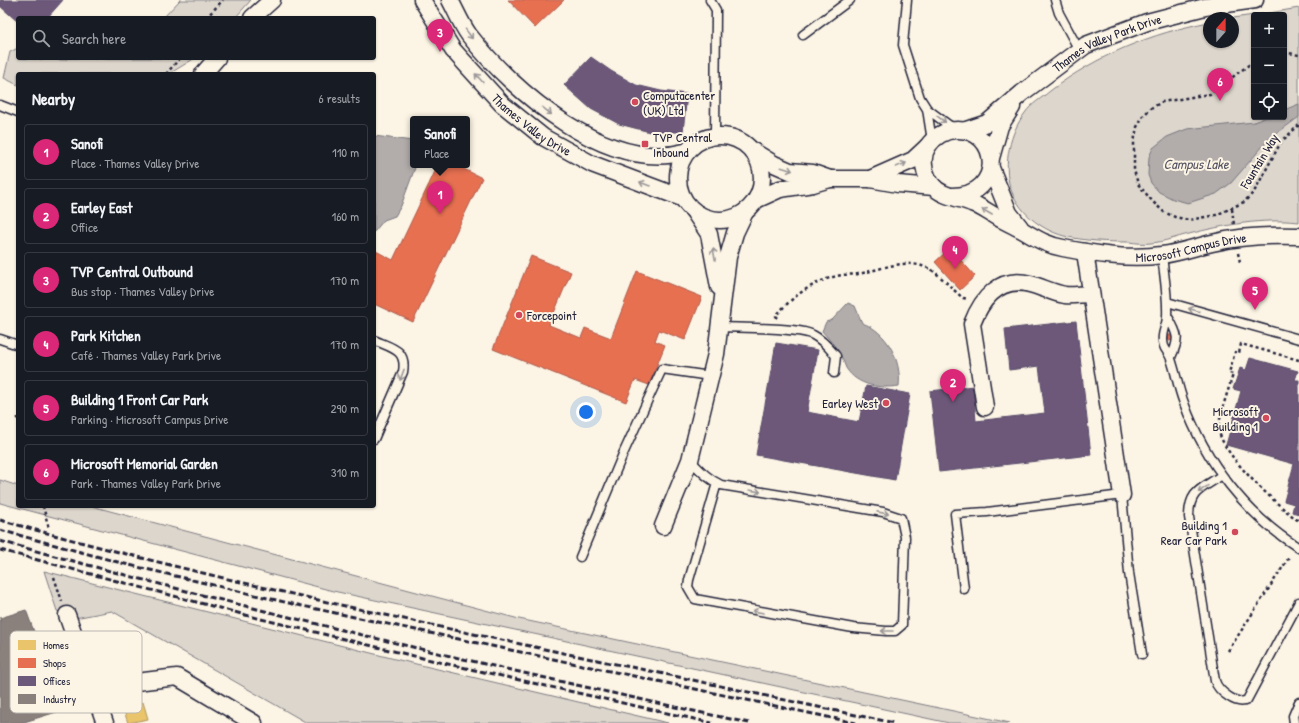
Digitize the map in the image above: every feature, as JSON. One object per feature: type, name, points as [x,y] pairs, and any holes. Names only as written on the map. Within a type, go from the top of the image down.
[{"type":"street","points":[[254,16],[272,0]]},
{"type":"street","name":"Thames Valley Drive","points":[[422,0],[458,55],[502,104],[543,137],[592,164],[682,198]]},
{"type":"street","name":"Thames Valley Drive","points":[[450,0],[468,34],[516,86],[556,118],[598,141],[641,154],[674,155],[685,152]]},
{"type":"street","name":"Thames Valley Park Drive","points":[[960,130],[987,123],[1086,45],[1147,22],[1205,6],[1255,0]]},
{"type":"street","name":"Thames Valley Park Drive","points":[[991,163],[1000,126],[1016,99]]},
{"type":"street","points":[[870,178],[914,160],[939,135],[960,130],[982,140],[987,147],[991,163],[1009,212],[1022,230]]},
{"type":"street","points":[[720,324],[718,278],[709,234],[695,213],[682,198],[677,178],[678,165],[685,152],[697,142],[715,135],[730,136],[741,141],[753,151],[774,164],[790,171],[813,173],[830,179]]},
{"type":"street","points":[[930,144],[925,155],[924,167],[927,177],[934,187],[941,192],[952,196],[964,196],[975,191],[986,181],[991,163]]},
{"type":"street","points":[[753,151],[760,164],[762,173],[758,198]]},
{"type":"street","points":[[695,213],[704,218],[719,221],[733,219],[745,212],[758,198],[780,189],[813,184],[830,179],[870,178],[898,184],[934,187]]},
{"type":"street","name":"Microsoft Campus Drive","points":[[952,196],[974,204],[1039,241],[1085,252],[1131,256],[1162,255],[1236,238],[1257,236],[1299,236]]},
{"type":"street","points":[[663,526],[690,460],[710,376],[720,324],[728,257],[735,233],[745,212]]},
{"type":"street","points":[[1085,252],[1090,294],[1122,495]]},
{"type":"street","points":[[985,407],[972,324],[983,303],[997,287],[1012,282],[1029,284],[1067,295],[1090,294]]},
{"type":"street","points":[[67,615],[73,631]]},
{"type":"street","points":[[142,682],[177,677],[254,723]]},
{"type":"street","points":[[102,713],[105,723]]},
{"type":"lane","points":[[710,0],[716,10],[715,135]]},
{"type":"lane","points":[[803,35],[850,0]]},
{"type":"lane","points":[[907,0],[903,45],[920,98],[927,109],[960,130]]},
{"type":"lane","points":[[1055,0],[1059,13],[1079,50]]},
{"type":"lane","points":[[0,105],[16,111]]},
{"type":"lane","points":[[927,109],[930,144]]},
{"type":"lane","points":[[1162,255],[1168,318],[1162,332],[1164,346],[1171,357],[1180,391],[1192,424],[1204,447],[1222,475],[1268,526],[1298,548]]},
{"type":"lane","points":[[1167,302],[1299,339]]},
{"type":"lane","points":[[1168,318],[1176,330],[1178,344],[1171,357]]},
{"type":"lane","points":[[720,324],[789,330],[812,334],[825,343],[836,356],[834,373]]},
{"type":"lane","points":[[0,339],[16,344]]},
{"type":"lane","points":[[376,341],[399,351],[405,362],[403,372],[376,434]]},
{"type":"lane","points":[[580,557],[623,454],[662,369],[710,376]]},
{"type":"lane","points":[[690,460],[710,480],[721,485],[883,512],[901,518],[905,537],[902,625],[895,631],[853,628],[694,599],[688,587],[689,580],[716,483]]},
{"type":"lane","points":[[1222,475],[1193,496],[1189,506],[1189,528],[1215,681],[1221,691],[1239,701],[1247,700],[1299,602]]},
{"type":"lane","points":[[964,589],[955,514],[987,512],[1122,495],[1129,573],[1142,654]]},
{"type":"lane","points":[[1294,723],[1294,716],[1299,702]]},
{"type":"path","points":[[208,16],[223,0]]},
{"type":"path","points":[[1287,53],[1299,55]]},
{"type":"path","points":[[168,72],[178,60]]},
{"type":"path","name":"Fountain Way","points":[[1251,63],[1210,94],[1162,102],[1151,108],[1143,116],[1137,127],[1134,142],[1134,170],[1138,184],[1153,202],[1164,212],[1175,217],[1189,220],[1201,219],[1232,209],[1244,202],[1254,192],[1281,142],[1299,125]]},
{"type":"path","points":[[1232,209],[1235,229]]},
{"type":"path","points":[[1238,250],[1240,262]]},
{"type":"path","points":[[789,330],[776,316],[785,305],[815,285],[837,276],[859,274],[882,266],[905,263],[931,269],[963,298],[983,303]]},
{"type":"path","points":[[1299,360],[1241,344],[1239,353],[1235,352],[1229,373],[1233,374],[1219,426],[1223,441],[1239,462],[1264,491],[1299,521]]},
{"type":"path","points":[[44,508],[49,529]]},
{"type":"path","points":[[1228,651],[1298,548]]},
{"type":"path","points":[[54,577],[67,615]]},
{"type":"shaded area","points":[[180,0],[251,0],[237,16],[165,16]]},
{"type":"shaded area","points":[[1299,8],[1299,222],[1271,221],[1243,223],[1184,235],[1161,242],[1140,243],[1088,240],[1064,236],[1046,229],[1031,218],[1018,204],[1010,187],[1007,168],[1009,148],[1015,129],[1027,110],[1068,78],[1106,56],[1167,32],[1203,23],[1203,48],[1239,48],[1239,17],[1251,15],[1251,120],[1287,120],[1287,12],[1275,12]]},
{"type":"shaded area","points":[[16,49],[16,60],[192,60],[172,72],[16,72],[16,84],[4,78],[10,52]]},
{"type":"shaded area","points":[[0,480],[16,485],[16,507],[0,503]]},
{"type":"shaded area","points":[[19,508],[99,508],[519,619],[1010,723],[949,723],[333,591]]},
{"type":"shaded area","points":[[44,571],[399,660],[668,723],[307,723],[112,611],[75,618],[57,611]]},
{"type":"water","name":"Campus Lake","points":[[1299,104],[1299,117],[1269,139],[1231,183],[1216,194],[1188,203],[1173,199],[1159,192],[1151,183],[1148,175],[1149,157],[1153,148],[1167,137],[1187,129],[1254,122],[1259,120],[1287,120],[1287,109]]},
{"type":"water","points":[[376,136],[410,141],[410,168],[415,168],[401,206],[395,216],[384,220],[376,230]]},
{"type":"water","points":[[848,303],[855,306],[862,323],[879,333],[891,348],[898,367],[899,386],[885,387],[870,385],[856,379],[846,368],[843,359],[822,331],[826,322],[832,320]]},
{"type":"building: Homes","points":[[142,702],[148,719],[128,723],[125,713],[142,713]]},
{"type":"building: Shops","points":[[508,0],[564,0],[535,28]]},
{"type":"building: Shops","points":[[437,168],[462,168],[482,178],[413,322],[376,305],[376,251],[393,260]]},
{"type":"building: Shops","points":[[950,248],[975,276],[960,290],[935,262]]},
{"type":"building: Shops","points":[[531,256],[571,272],[549,325],[581,338],[585,328],[611,338],[637,271],[702,297],[685,340],[659,330],[655,341],[665,345],[649,385],[635,380],[626,402],[493,349]]},
{"type":"building: Shops","points":[[1168,335],[1172,335],[1173,340],[1169,341]]},
{"type":"building: Offices","points":[[0,0],[63,0],[49,16],[16,16],[16,20],[0,6]]},
{"type":"building: Offices","name":"Computacenter (UK) Ltd","points":[[591,57],[611,71],[636,85],[661,91],[687,94],[683,132],[650,132],[619,124],[591,109],[564,85]]},
{"type":"building: Offices","points":[[1076,321],[1091,455],[939,472],[930,391],[973,386],[976,421],[1045,413],[1039,366],[1009,370],[1005,329]]},
{"type":"building: Offices","name":"Earley West","points":[[776,343],[818,350],[807,412],[859,422],[866,386],[910,394],[895,480],[756,455]]},
{"type":"building: Offices","name":"Microsoft Building 1","points":[[1250,358],[1298,371],[1295,380],[1299,380],[1299,514],[1292,512],[1294,504],[1284,501],[1294,464],[1226,445],[1241,391],[1233,389],[1240,368],[1246,370]]},
{"type":"building: Industry","points":[[26,610],[34,631],[10,631],[10,713],[53,713],[21,723],[0,723],[0,618]]},
{"type":"railway","points":[[0,520],[151,560],[304,597],[457,631],[895,723]]},
{"type":"railway","points":[[0,530],[125,564],[293,604],[856,723]]},
{"type":"railway","points":[[0,541],[186,591],[373,638],[749,723]]},
{"type":"railway","points":[[0,550],[257,618],[439,662],[712,723]]},
{"type":"place","name":"TVP Central Outbound","points":[[440,52]]},
{"type":"place","name":"Microsoft Memorial Garden","points":[[1220,101]]},
{"type":"place","name":"Computacenter (UK) Ltd","points":[[635,102]]},
{"type":"place","name":"TVP Central Inbound","points":[[645,144]]},
{"type":"place","name":"Sanofi","points":[[440,214]]},
{"type":"place","name":"Park Kitchen","points":[[955,269]]},
{"type":"place","name":"Building 1 Front Car Park","points":[[1255,310]]},
{"type":"place","name":"Forcepoint","points":[[519,315]]},
{"type":"place","name":"Earley East","points":[[953,402]]},
{"type":"place","name":"Earley West","points":[[886,403]]},
{"type":"place","name":"Microsoft Building 1","points":[[1266,418]]},
{"type":"place","name":"Building 1 Rear Car Park","points":[[1235,532]]}]
